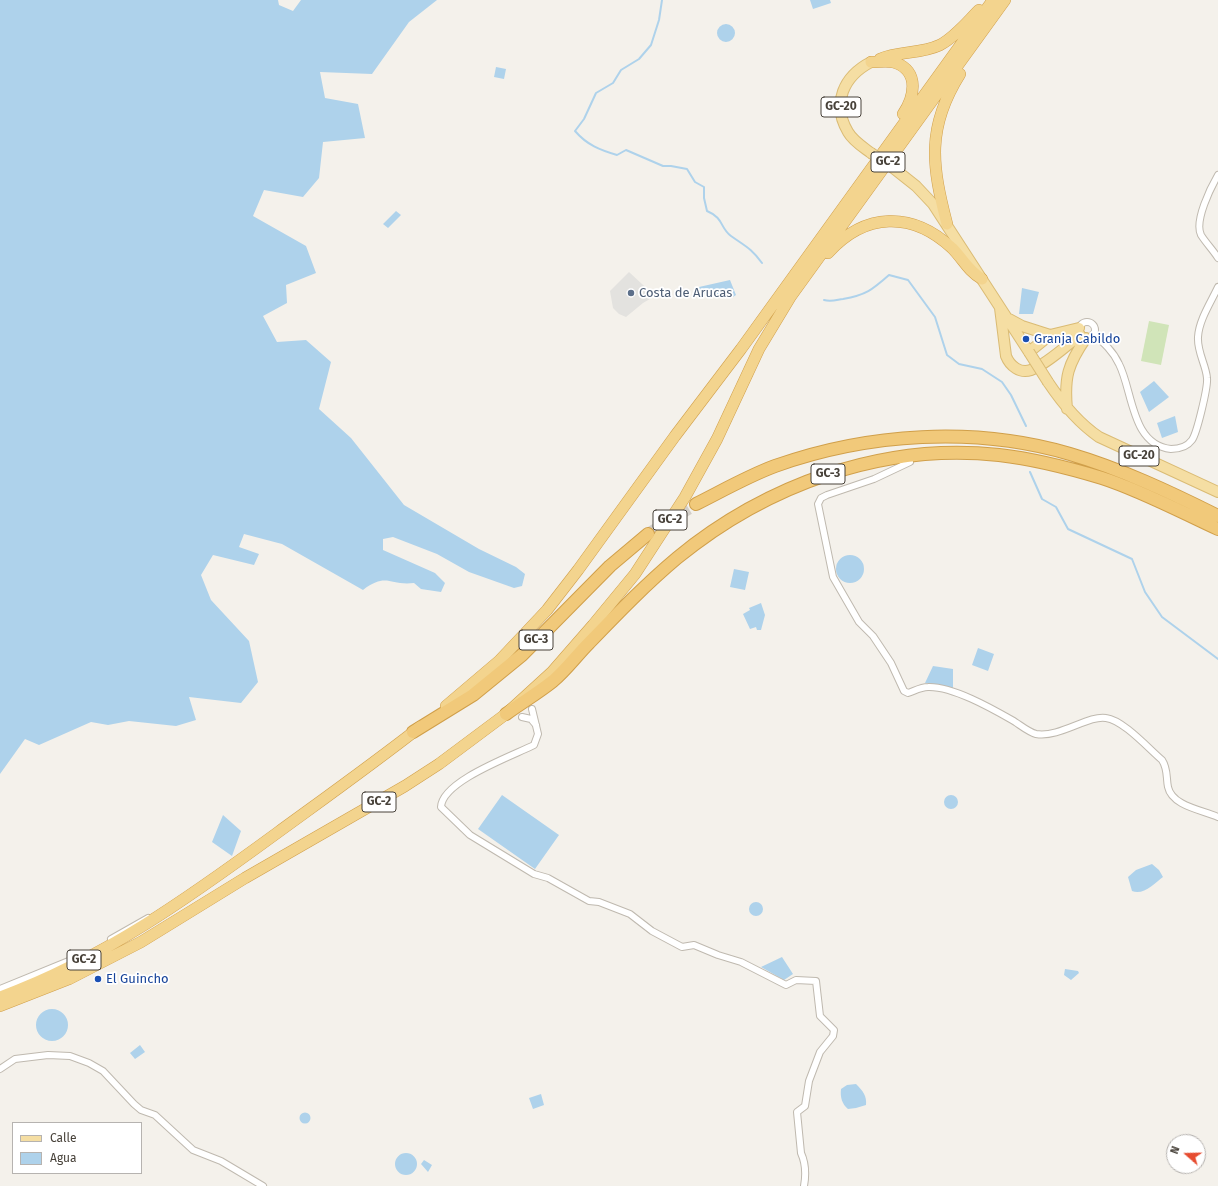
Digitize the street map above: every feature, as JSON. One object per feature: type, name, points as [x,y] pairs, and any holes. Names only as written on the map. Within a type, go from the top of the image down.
[{"type":"highway","points":[[871,62],[888,56],[928,49],[940,45],[957,33],[990,0]]},
{"type":"highway","name":"GC-2","points":[[0,1006],[70,979],[141,942],[245,878],[405,786],[439,764],[506,714],[552,672],[635,574],[685,497],[717,439],[759,349],[806,268],[993,0]]},
{"type":"highway","name":"GC-2","points":[[0,997],[34,984],[88,958],[162,913],[227,870],[413,732],[489,671],[547,610],[578,570],[671,442],[806,268],[1005,0]]},
{"type":"highway","points":[[947,224],[936,176],[936,135],[942,109],[951,89],[973,54],[985,27]]},
{"type":"highway","points":[[806,268],[816,237],[909,106],[912,98],[914,88],[912,81],[904,68],[896,63],[886,61],[871,62]]},
{"type":"highway","points":[[806,268],[842,240],[859,229],[878,222],[897,220],[912,223],[939,238],[952,249],[974,274],[982,279]]},
{"type":"highway","name":"GC-3","points":[[696,504],[774,467],[828,450],[878,440],[927,437],[960,437],[1001,440],[1070,454],[1154,485],[1218,516]]},
{"type":"highway","name":"GC-3","points":[[506,714],[552,681],[629,601],[678,557],[737,515],[781,492],[828,474],[857,466],[923,455],[964,454],[998,455],[1058,465],[1105,479],[1218,530]]},
{"type":"highway","points":[[877,467],[910,462],[964,459],[1058,465]]},
{"type":"highway","name":"GC-3","points":[[413,732],[473,695],[522,655],[610,566],[648,534]]},
{"type":"main road","name":"GC-20","points":[[871,62],[860,68],[849,78],[843,89],[841,99],[843,122],[849,133],[856,141],[871,153],[916,186],[933,204],[1067,409],[1089,430],[1099,437],[1218,492]]},
{"type":"main road","points":[[999,306],[1006,356],[1009,364],[1018,369],[1031,370],[1084,334]]},
{"type":"main road","points":[[1008,318],[1022,326],[1050,335],[1084,334]]},
{"type":"main road","points":[[1067,409],[1065,388],[1067,374],[1084,334]]},
{"type":"main road","points":[[1029,352],[1050,335]]},
{"type":"street","points":[[1218,175],[1209,193],[1200,219],[1199,228],[1202,235],[1218,258]]},
{"type":"street","points":[[1084,334],[1105,343],[1119,364],[1130,393],[1137,421],[1145,435],[1154,443],[1167,448],[1176,449],[1184,447],[1192,440],[1207,388],[1207,377],[1199,348],[1198,337],[1201,325],[1218,287]]},
{"type":"street","points":[[910,462],[874,479],[827,495],[821,498],[818,504],[833,577],[859,622],[873,636],[891,663],[904,691],[908,693],[928,687],[949,691],[981,703],[1034,734],[1045,735],[1074,728],[1097,718],[1107,718],[1121,724],[1162,760],[1166,767],[1169,793],[1176,799],[1218,816]]},
{"type":"street","points":[[874,479],[879,474],[877,467]]},
{"type":"street","points":[[532,709],[538,734],[534,745],[487,766],[468,777],[446,794],[441,801],[441,807],[470,835],[534,874],[548,878],[589,901],[599,902],[630,914],[652,931],[682,948],[694,945],[718,956],[740,962],[786,985],[796,980],[816,981],[820,1016],[834,1030],[833,1036],[820,1052],[811,1074],[805,1106],[797,1112],[801,1153],[804,1159],[806,1175],[804,1186]]},
{"type":"street","points":[[522,717],[531,719],[536,724]]},
{"type":"street","points":[[0,989],[82,955],[143,920],[162,913]]},
{"type":"street","points":[[0,1069],[15,1059],[48,1055],[70,1056],[89,1063],[103,1071],[134,1104],[141,1110],[155,1115],[193,1150],[221,1161],[263,1186]]},
{"type":"green space","points":[[1149,321],[1169,325],[1161,365],[1141,361]]},
{"type":"shaded area","name":"Costa de Arucas","points":[[629,272],[655,296],[643,303],[626,317],[619,314],[613,308],[610,291]]},
{"type":"water","points":[[0,0],[278,0],[279,5],[293,11],[301,0],[437,0],[409,22],[372,74],[320,72],[325,98],[358,104],[365,138],[323,142],[319,178],[303,197],[264,190],[253,216],[306,246],[316,273],[286,285],[287,303],[263,316],[277,342],[306,340],[331,362],[319,409],[351,438],[404,505],[479,549],[516,567],[525,574],[522,586],[514,588],[469,572],[437,554],[393,537],[383,539],[383,550],[435,573],[445,583],[441,592],[421,589],[414,583],[388,581],[378,582],[363,590],[282,544],[244,534],[239,547],[259,554],[254,565],[213,555],[201,575],[211,600],[249,641],[258,682],[241,703],[189,697],[196,720],[176,726],[129,721],[108,725],[91,722],[39,745],[25,739],[0,774]]},
{"type":"water","points":[[810,0],[830,0],[831,3],[813,9]]},
{"type":"water","points":[[722,24],[730,24],[735,29],[733,40],[730,42],[722,42],[717,37],[717,29]]},
{"type":"water","points":[[496,67],[506,69],[504,79],[494,77]]},
{"type":"water","points":[[396,211],[401,215],[388,228],[383,224]]},
{"type":"water","points":[[730,280],[736,295],[733,297],[700,294],[699,287]]},
{"type":"water","points":[[1022,288],[1039,292],[1033,314],[1019,314]]},
{"type":"water","points":[[1154,381],[1169,397],[1149,412],[1140,392]]},
{"type":"water","points":[[1175,416],[1178,432],[1162,438],[1157,423]]},
{"type":"water","points":[[850,555],[860,559],[864,569],[860,579],[850,583],[840,579],[836,569],[840,559]]},
{"type":"water","points":[[734,569],[749,572],[745,590],[730,587]]},
{"type":"water","points":[[761,603],[765,615],[761,630],[757,630],[756,627],[750,629],[743,614],[750,610],[749,608]]},
{"type":"water","points":[[978,648],[994,654],[988,671],[972,665]]},
{"type":"water","points":[[933,666],[953,669],[953,688],[925,683]]},
{"type":"water","points":[[502,795],[559,835],[535,869],[478,829]]},
{"type":"water","points":[[948,795],[954,795],[958,799],[958,805],[954,809],[948,809],[944,805],[944,799]]},
{"type":"water","points":[[223,815],[241,831],[232,856],[212,842]]},
{"type":"water","points":[[1152,864],[1159,870],[1163,877],[1145,890],[1140,892],[1132,891],[1128,877],[1136,870]]},
{"type":"water","points":[[756,902],[761,904],[763,909],[761,914],[756,916],[751,914],[749,909],[751,904]]},
{"type":"water","points":[[782,957],[793,974],[784,980],[761,967]]},
{"type":"water","points":[[1065,969],[1078,971],[1079,973],[1071,980],[1064,975]]},
{"type":"water","points":[[49,1009],[55,1009],[64,1013],[68,1025],[64,1037],[55,1041],[49,1041],[40,1037],[36,1028],[36,1022],[40,1013]]},
{"type":"water","points":[[140,1045],[145,1052],[135,1059],[130,1053]]},
{"type":"water","points":[[856,1084],[864,1094],[866,1105],[848,1109],[842,1100],[841,1089],[847,1085]]},
{"type":"water","points":[[541,1094],[544,1105],[533,1109],[529,1098]]},
{"type":"water","points":[[305,1112],[309,1114],[311,1118],[309,1122],[305,1124],[301,1122],[299,1118],[301,1114]]},
{"type":"water","points":[[406,1153],[414,1156],[417,1164],[414,1172],[406,1175],[398,1172],[395,1164],[398,1156]]},
{"type":"water","points":[[424,1160],[432,1165],[428,1172],[421,1164]]},
{"type":"waterway","points":[[662,0],[659,20],[651,45],[639,59],[621,70],[613,83],[596,93],[584,119],[575,131],[599,149],[617,155],[626,150],[663,166],[687,169],[695,182],[704,187],[704,198],[707,211],[716,217],[725,230],[751,251],[762,263]]},
{"type":"waterway","points":[[824,300],[836,300],[863,294],[889,275],[908,280],[935,317],[947,355],[959,364],[982,369],[1002,382],[1011,395],[1026,426]]},
{"type":"waterway","points":[[1030,472],[1042,499],[1056,507],[1068,529],[1132,559],[1145,592],[1162,617],[1218,659]]},
{"type":"tunnel","points":[[648,534],[696,504]]},
{"type":"place","name":"Costa de Arucas","points":[[631,293]]},
{"type":"place","name":"Granja Cabildo","points":[[1026,339]]},
{"type":"place","name":"El Guincho","points":[[98,979]]}]
